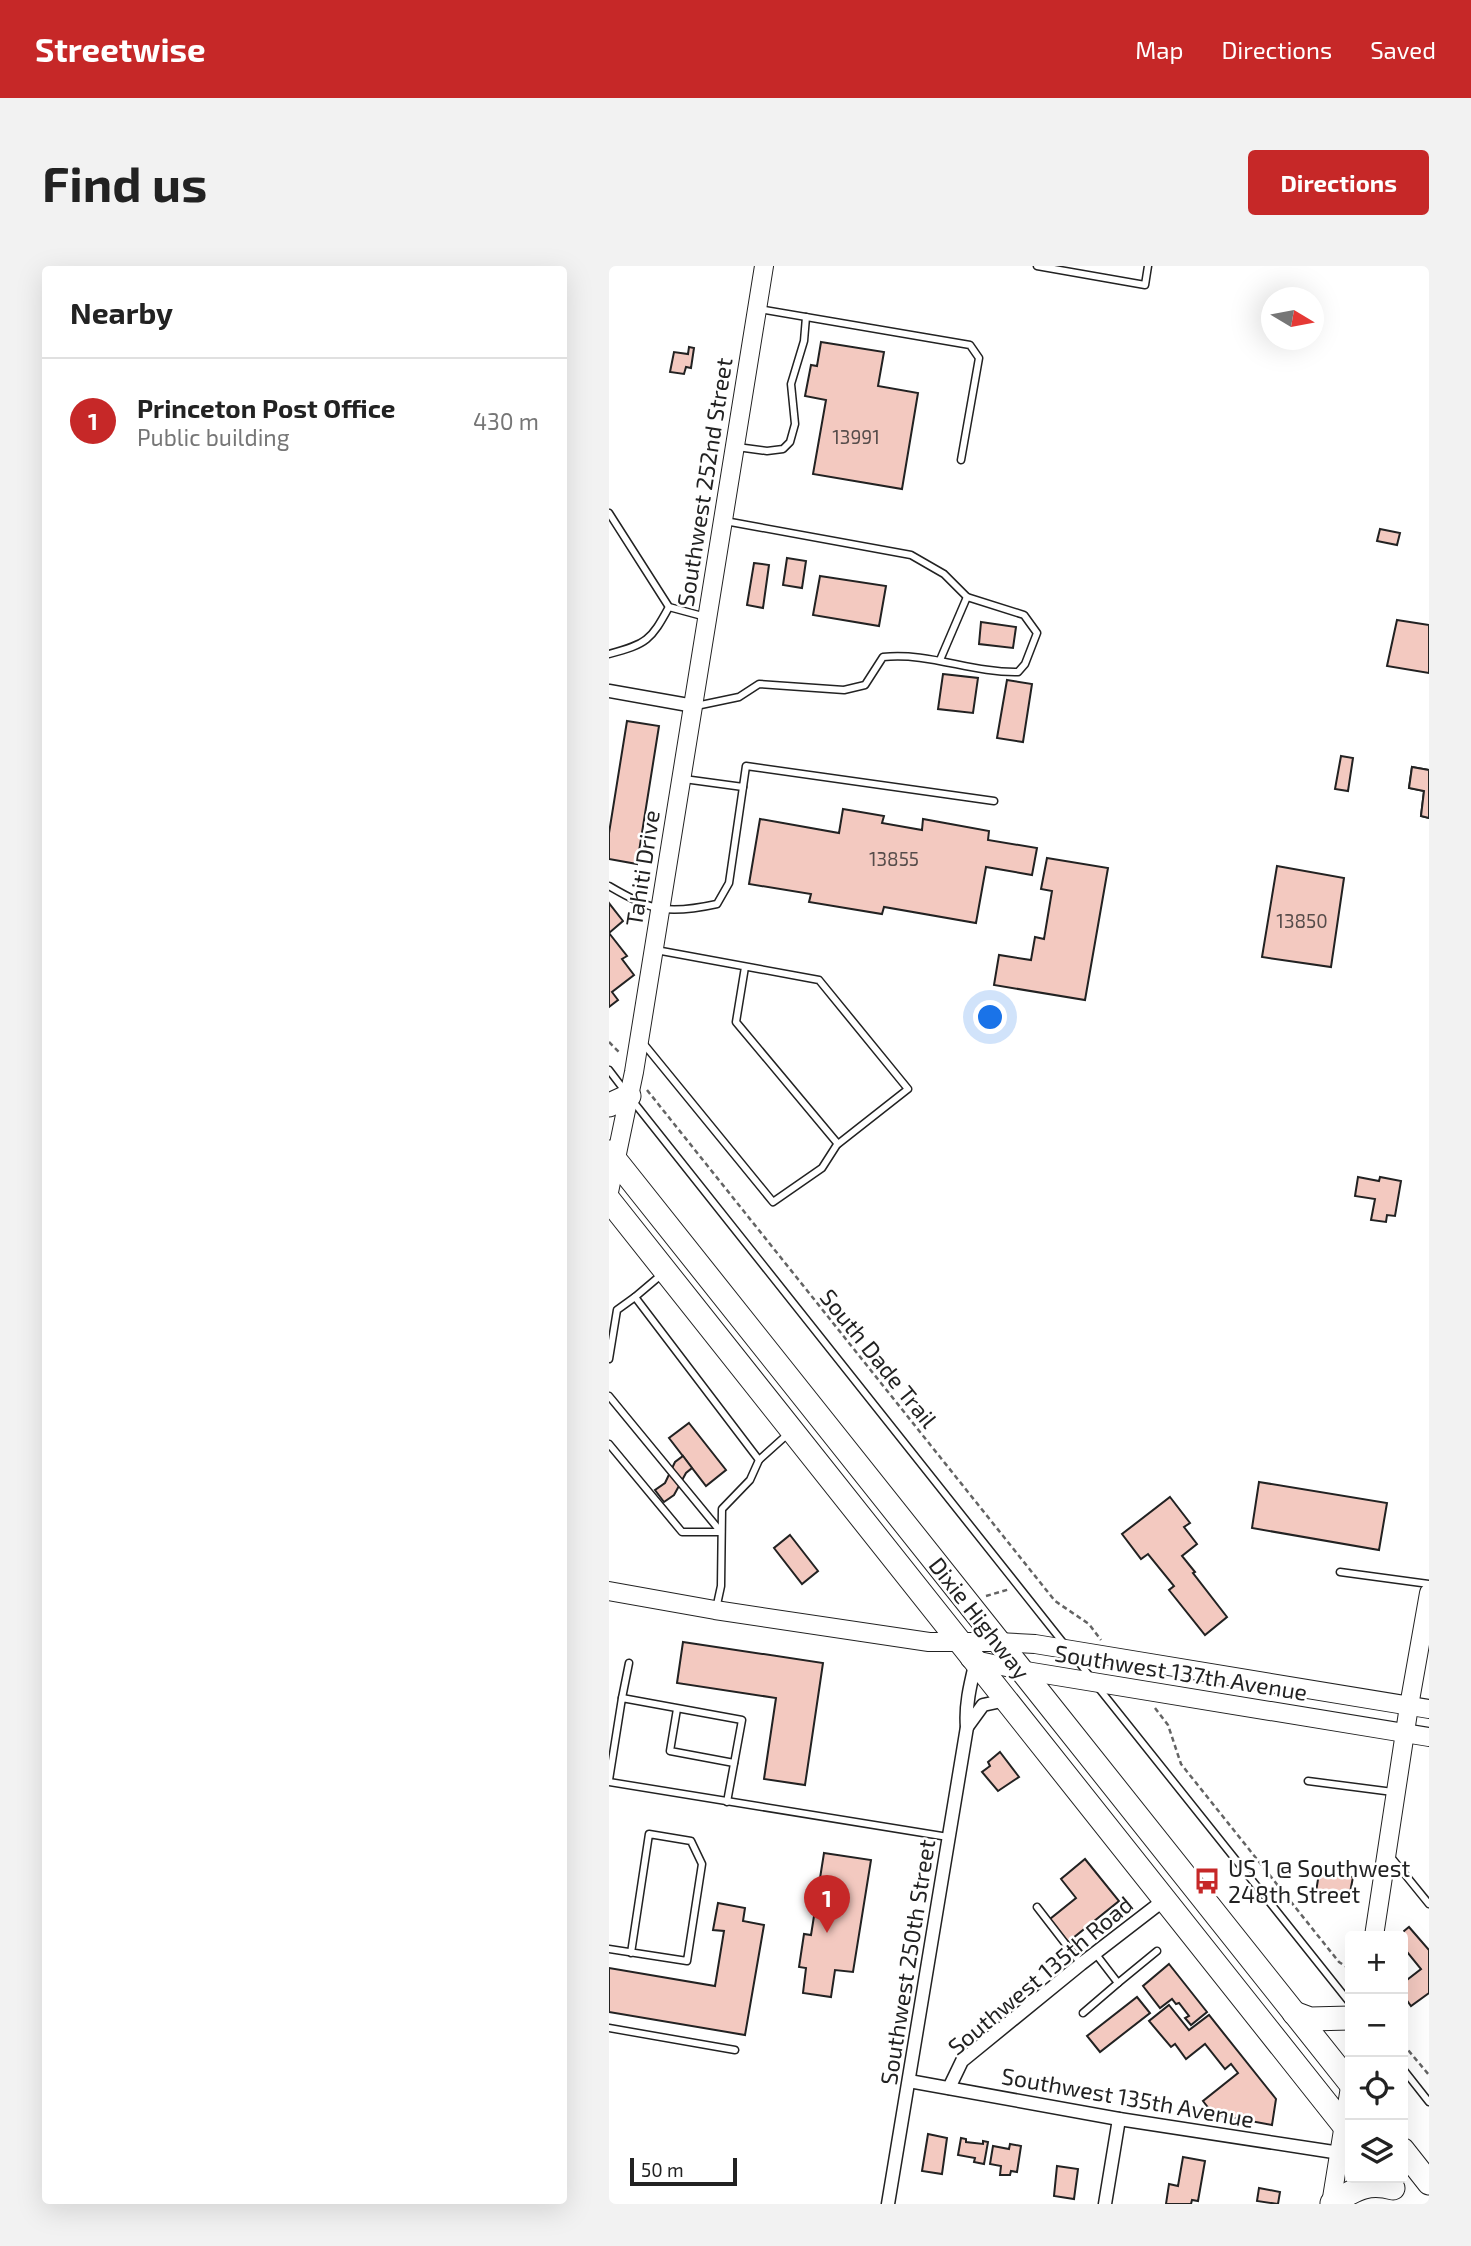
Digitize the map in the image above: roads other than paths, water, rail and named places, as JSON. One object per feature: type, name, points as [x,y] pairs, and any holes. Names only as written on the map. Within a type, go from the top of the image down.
[{"type":"highway","name":"Dixie Highway","points":[[613,1157],[1345,2079]]},
{"type":"highway","name":"Dixie Highway","points":[[609,1200],[1164,1900],[1345,2137]]},
{"type":"highway","points":[[792,1431],[812,1434],[822,1442],[891,1531],[933,1558]]},
{"type":"highway","points":[[1294,2014],[1310,2019],[1345,2018]]},
{"type":"highway","points":[[1408,2156],[1429,2183]]},
{"type":"highway","points":[[1331,2203],[1364,2186],[1379,2184],[1395,2190]]},
{"type":"street","name":"Southwest 252nd Street","points":[[694,706],[764,266]]},
{"type":"street","points":[[609,691],[694,706]]},
{"type":"street","name":"Tahiti Drive","points":[[613,1157],[640,1039],[694,706]]},
{"type":"street","points":[[609,1192],[613,1157]]},
{"type":"street","name":"Southwest 137th Avenue","points":[[609,1591],[929,1642],[998,1642],[1069,1650],[1429,1709]]},
{"type":"street","points":[[1375,1931],[1429,1593]]},
{"type":"street","name":"Southwest 137th Avenue","points":[[929,1642],[976,1661],[1020,1670],[1429,1737]]},
{"type":"street","name":"Southwest 250th Street","points":[[888,2204],[976,1661]]},
{"type":"street","points":[[967,1727],[983,1706],[1006,1700]]},
{"type":"street","name":"Southwest 135th Road","points":[[949,2088],[962,2062],[1164,1900]]},
{"type":"street","name":"Southwest 135th Avenue","points":[[909,2081],[1119,2119],[1345,2137]]},
{"type":"street","points":[[1105,2204],[1119,2119]]},
{"type":"street","points":[[1331,2203],[1345,2137]]},
{"type":"lane","points":[[1037,266],[1145,285],[1148,266]]},
{"type":"lane","points":[[757,309],[970,345],[979,358],[961,460]]},
{"type":"lane","points":[[735,447],[767,451],[783,449],[790,442],[795,424],[791,384],[804,341],[806,317]]},
{"type":"lane","points":[[609,513],[669,607],[708,617]]},
{"type":"lane","points":[[694,706],[739,697],[759,684],[843,690],[865,685],[883,657],[904,654],[1001,672],[1018,672],[1025,664],[1038,633],[1024,615],[967,597],[944,575],[911,555],[723,521]]},
{"type":"lane","points":[[940,660],[967,597]]},
{"type":"lane","points":[[609,654],[634,648],[653,636],[669,607]]},
{"type":"lane","points":[[609,886],[640,904],[661,910],[687,910],[717,904],[729,883],[746,766],[994,801]]},
{"type":"lane","points":[[682,779],[743,787]]},
{"type":"lane","points":[[640,1039],[773,1202],[822,1168],[838,1143],[908,1089],[819,980],[654,950]]},
{"type":"lane","points":[[745,967],[736,1022],[838,1143]]},
{"type":"lane","points":[[609,1070],[1345,1997]]},
{"type":"lane","points":[[609,1359],[617,1310],[665,1271]]},
{"type":"lane","points":[[635,1297],[759,1460]]},
{"type":"lane","points":[[609,1396],[722,1532]]},
{"type":"lane","points":[[715,1610],[721,1584],[722,1509],[750,1480],[759,1460],[792,1431]]},
{"type":"lane","points":[[609,1444],[682,1532],[722,1532]]},
{"type":"lane","points":[[1340,1572],[1429,1584]]},
{"type":"lane","points":[[629,1663],[609,1781],[948,1837]]},
{"type":"lane","points":[[622,1698],[742,1720],[727,1802]]},
{"type":"lane","points":[[677,1709],[670,1751],[734,1763]]},
{"type":"lane","points":[[1308,1781],[1396,1793]]},
{"type":"lane","points":[[609,1950],[687,1961],[702,1864],[691,1841],[649,1834],[631,1953]]},
{"type":"lane","points":[[1387,1852],[1429,1904]]},
{"type":"lane","points":[[1037,1907],[1081,1964]]},
{"type":"lane","points":[[1083,2013],[1157,1951]]},
{"type":"lane","points":[[1095,1953],[1118,1983]]},
{"type":"lane","points":[[609,2028],[735,2050]]},
{"type":"lane","points":[[1408,2075],[1429,2102]]},
{"type":"place","name":"US 1 @ Southwest 248th Street","points":[[1207,1881]]},
{"type":"place","name":"Princeton Post Office","points":[[827,1933]]}]
